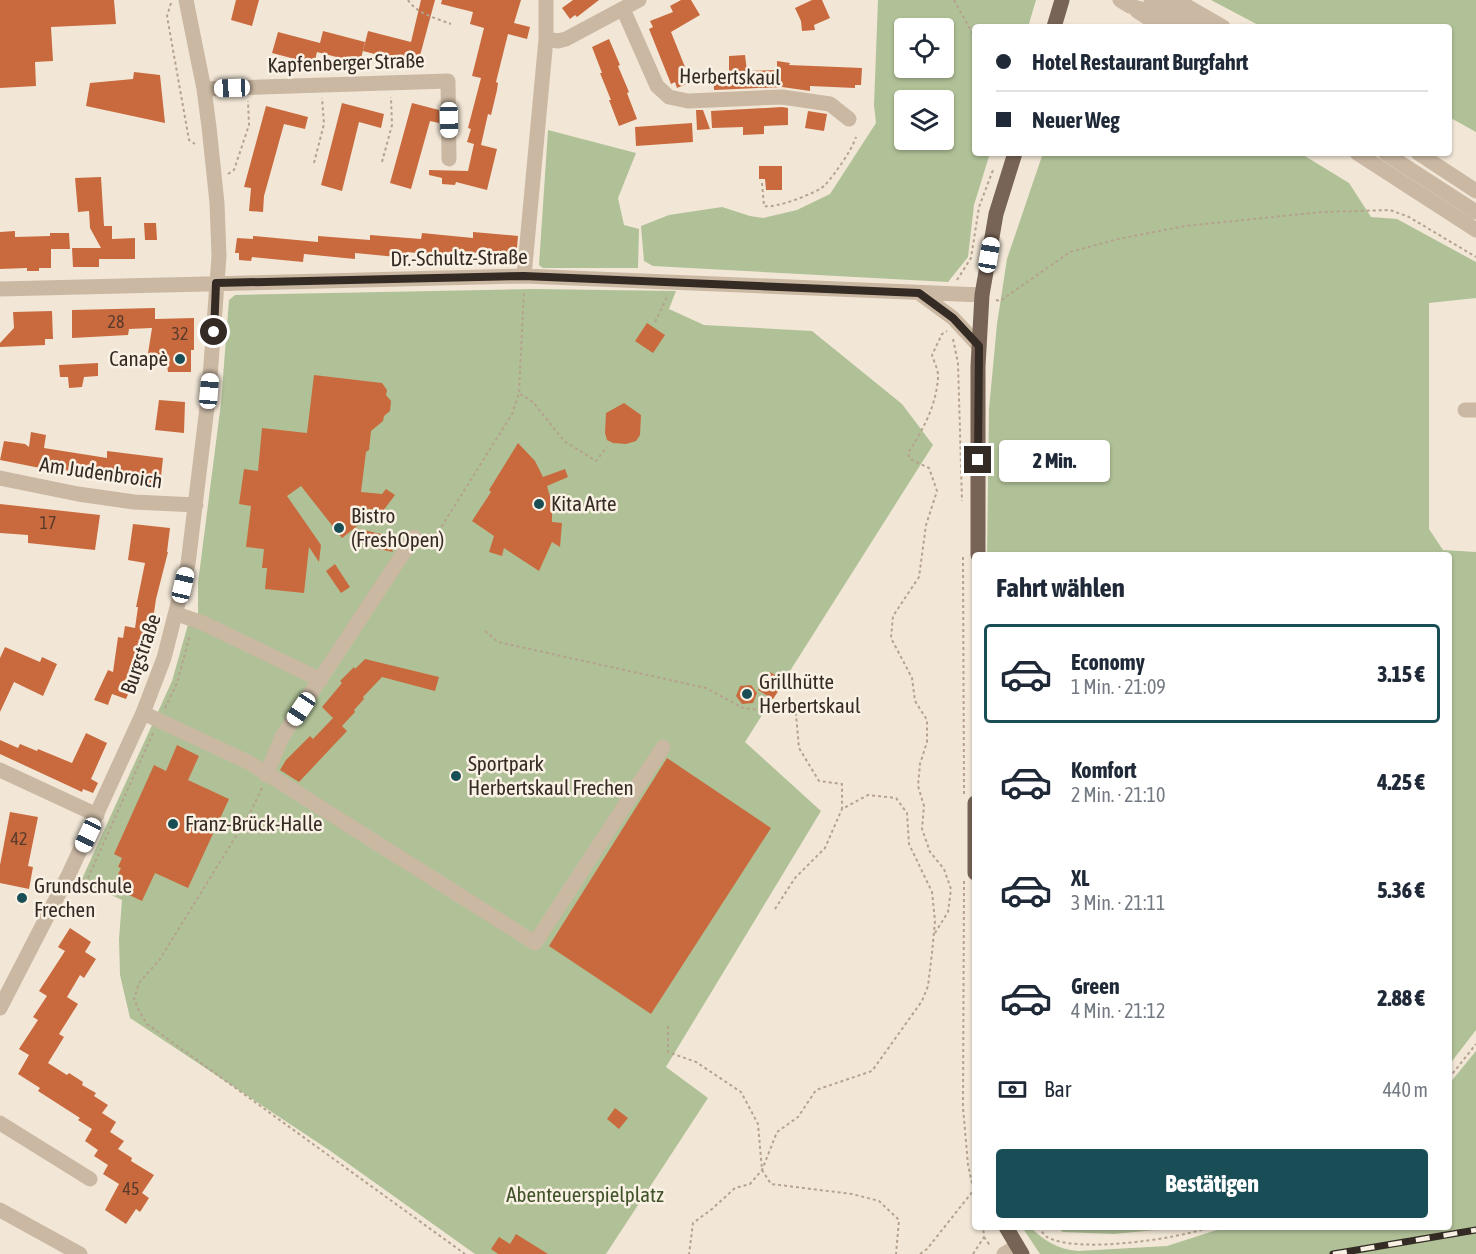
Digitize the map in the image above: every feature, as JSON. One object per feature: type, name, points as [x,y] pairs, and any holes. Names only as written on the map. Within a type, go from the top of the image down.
[{"type":"main road","points":[[1055,24],[1062,0]]},
{"type":"main road","points":[[978,552],[979,346],[982,295],[996,214],[1014,156]]},
{"type":"main road","points":[[969,804],[970,874]]},
{"type":"main road","points":[[1007,1230],[1014,1252]]},
{"type":"street","points":[[187,0],[204,89],[217,203],[219,256],[216,283]]},
{"type":"street","points":[[524,276],[546,39],[546,0]]},
{"type":"street","points":[[546,39],[558,41],[566,39],[639,0]]},
{"type":"street","points":[[1176,0],[1218,24]]},
{"type":"street","points":[[1125,3],[1190,8]]},
{"type":"street","points":[[1125,3],[1157,24]]},
{"type":"street","points":[[1151,5],[1178,22]]},
{"type":"street","name":"Herbertskaul","points":[[623,9],[657,86],[669,97],[688,101],[782,97],[830,104],[849,119]]},
{"type":"street","name":"Kapfenberger Straße","points":[[204,89],[448,81],[449,159]]},
{"type":"street","points":[[1363,156],[1476,230]]},
{"type":"street","points":[[1375,156],[1476,222]]},
{"type":"street","points":[[1390,156],[1476,212]]},
{"type":"street","points":[[1406,156],[1476,202]]},
{"type":"street","points":[[1423,156],[1476,191]]},
{"type":"street","name":"Dr.-Schultz-Straße","points":[[0,289],[524,276],[982,295]]},
{"type":"street","name":"Burgstraße","points":[[0,1008],[97,815],[143,713],[164,658],[188,564],[212,361],[216,283]]},
{"type":"street","points":[[919,293],[979,346]]},
{"type":"street","name":"Am Judenbroich","points":[[0,478],[78,494],[134,502],[196,505]]},
{"type":"street","points":[[266,775],[282,737],[414,537]]},
{"type":"street","points":[[177,614],[321,680]]},
{"type":"street","points":[[143,713],[250,763],[535,943],[663,747]]},
{"type":"street","points":[[0,770],[97,815]]},
{"type":"street","points":[[0,1123],[90,1179]]},
{"type":"street","points":[[0,1210],[80,1254]]},
{"type":"path","points":[[172,0],[167,16],[189,140],[201,148]]},
{"type":"path","points":[[408,0],[415,9],[422,13],[451,24]]},
{"type":"path","points":[[954,0],[972,33]]},
{"type":"path","points":[[382,162],[392,125],[391,82]]},
{"type":"path","points":[[314,163],[324,124],[321,85]]},
{"type":"path","points":[[226,176],[234,170],[249,126],[248,87]]},
{"type":"path","points":[[762,183],[764,206],[767,207],[776,207],[824,187],[855,142],[856,137]]},
{"type":"path","points":[[954,295],[957,280],[971,258],[979,207],[995,164]]},
{"type":"path","points":[[982,295],[1000,301],[1070,252],[1118,239],[1185,226],[1322,212],[1390,210],[1409,217],[1476,257]]},
{"type":"path","points":[[432,542],[512,414],[519,393],[524,276]]},
{"type":"path","points":[[655,322],[666,299],[669,282]]},
{"type":"path","points":[[953,323],[953,343],[958,363],[962,510]]},
{"type":"path","points":[[934,935],[948,912],[951,889],[944,869],[930,852],[922,829],[924,806],[918,786],[920,764],[927,742],[927,720],[915,701],[912,678],[891,638],[893,616],[919,577],[926,525],[936,490],[929,468],[910,459],[908,453],[926,425],[930,413],[938,376],[932,355],[942,334],[953,323]]},
{"type":"path","points":[[519,393],[533,402],[564,441],[596,461],[607,447]]},
{"type":"path","points":[[963,556],[969,804]]},
{"type":"path","points":[[80,881],[87,880],[177,683],[194,620]]},
{"type":"path","points":[[485,631],[498,642],[706,688],[743,708],[796,714],[799,748],[819,781],[842,784],[842,809],[825,848],[795,878],[775,909]]},
{"type":"path","points":[[266,775],[249,815],[160,959],[139,983],[134,999],[147,1024],[465,1254]]},
{"type":"path","points":[[689,1254],[693,1223],[735,1188],[750,1184],[762,1170],[777,1132],[798,1117],[816,1090],[872,1071],[922,1001],[928,986],[935,921],[932,892],[909,844],[907,813],[896,798],[868,795],[842,809]]},
{"type":"path","points":[[970,874],[963,1107],[972,1186]]},
{"type":"path","points":[[668,1026],[668,1053],[696,1062],[741,1092],[758,1124],[762,1170],[771,1184],[852,1194],[879,1201],[899,1220],[896,1254]]},
{"type":"path","points":[[1452,1074],[1476,1044]]},
{"type":"path","points":[[920,1254],[927,1249],[972,1192]]},
{"type":"path","points":[[983,1230],[984,1237],[996,1254]]},
{"type":"path","points":[[1041,1230],[1047,1237],[1066,1245],[1096,1248],[1185,1236],[1202,1230]]},
{"type":"path","points":[[974,1254],[984,1237]]},
{"type":"green space","points":[[878,0],[1036,0],[1029,24],[972,24],[972,156],[989,156],[974,205],[968,257],[948,282],[653,266],[644,261],[641,226],[669,215],[722,207],[763,218],[797,210],[830,194],[876,123],[874,105]]},
{"type":"green space","points":[[1211,0],[1476,0],[1476,132],[1452,119],[1452,24],[1256,24]]},
{"type":"green space","points":[[548,130],[636,153],[618,198],[624,225],[639,229],[638,268],[543,268],[539,265]]},
{"type":"green space","points":[[1042,156],[1305,156],[1349,183],[1371,217],[1397,219],[1476,262],[1476,298],[1429,303],[1429,529],[1443,550],[1476,552],[1476,1030],[1452,1061],[1452,552],[987,552],[989,409],[997,324],[1007,259]]},
{"type":"green space","name":"Sportpark Herbertskaul Frechen","points":[[534,289],[676,291],[669,309],[704,325],[812,331],[902,404],[933,445],[745,742],[821,811],[666,1067],[708,1098],[606,1254],[475,1254],[329,1150],[130,1018],[120,975],[119,939],[122,900],[81,881],[172,681],[189,621],[198,614],[198,583],[221,403],[229,300],[235,295]]},
{"type":"green space","points":[[1476,1051],[1476,1254],[1040,1254],[1024,1230],[1034,1230],[1058,1246],[1078,1251],[1167,1246],[1217,1230],[1452,1230],[1452,1080]]},
{"type":"green space","points":[[1060,1230],[1155,1230],[1114,1234]]},
{"type":"building","points":[[0,0],[114,0],[116,24],[51,27],[53,61],[35,62],[36,86],[0,88]]},
{"type":"building","points":[[236,0],[259,0],[252,26],[231,20]]},
{"type":"building","points":[[421,0],[435,0],[418,63],[363,51],[368,31],[411,42]]},
{"type":"building","points":[[442,0],[521,0],[514,23],[530,27],[527,39],[508,34],[496,82],[498,83],[497,90],[491,115],[488,114],[481,145],[497,149],[487,190],[456,182],[455,185],[442,184],[442,178],[429,175],[429,170],[468,171],[474,144],[467,142],[471,129],[468,128],[481,78],[472,76],[484,28],[470,24],[473,12],[441,4]]},
{"type":"building","points":[[573,0],[599,0],[577,17],[575,15],[570,19],[562,8]]},
{"type":"building","points":[[681,0],[691,0],[700,15],[671,32],[691,82],[677,88],[675,82],[671,84],[649,29],[653,27],[650,21],[673,12],[670,6]]},
{"type":"building","points":[[812,0],[822,0],[830,18],[814,25],[815,30],[802,31],[801,21],[795,8]]},
{"type":"building","points":[[323,31],[365,42],[360,63],[317,52],[314,64],[272,53],[278,32],[320,43]]},
{"type":"building","points":[[609,39],[637,119],[619,126],[592,47]]},
{"type":"building","points":[[745,55],[747,71],[777,70],[777,61],[790,63],[789,65],[862,68],[861,85],[855,85],[855,88],[810,86],[810,91],[782,87],[714,90],[713,74],[729,72],[729,56]]},
{"type":"building","points":[[134,72],[160,75],[165,123],[86,106],[90,83],[133,79]]},
{"type":"building","points":[[342,103],[384,114],[381,128],[359,122],[342,191],[321,185]]},
{"type":"building","points":[[412,103],[439,110],[439,123],[430,121],[411,189],[390,183]]},
{"type":"building","points":[[266,106],[308,117],[305,129],[284,124],[264,196],[263,212],[249,211],[251,188],[244,187]]},
{"type":"building","points":[[788,108],[788,125],[764,126],[764,134],[743,135],[743,127],[712,128],[711,111]]},
{"type":"building","points":[[696,110],[703,110],[710,129],[697,130]]},
{"type":"building","points":[[808,111],[827,114],[824,131],[805,128]]},
{"type":"building","points":[[692,123],[693,142],[636,146],[635,127]]},
{"type":"building","points":[[759,166],[782,166],[782,190],[766,190],[765,179],[759,179]]},
{"type":"building","points":[[101,177],[104,226],[112,226],[112,239],[135,238],[135,259],[99,259],[99,267],[73,267],[72,248],[101,248],[90,228],[89,211],[78,212],[75,178]]},
{"type":"building","points":[[144,223],[156,223],[157,240],[145,240]]},
{"type":"building","points":[[15,231],[15,237],[69,233],[70,249],[51,249],[51,268],[39,268],[39,271],[27,271],[27,268],[0,269],[0,232]]},
{"type":"building","points":[[473,232],[518,236],[517,248],[511,247],[510,256],[459,251],[458,257],[407,252],[407,258],[355,253],[355,259],[304,254],[303,262],[252,257],[251,261],[239,260],[239,253],[235,253],[237,238],[253,239],[253,236],[318,242],[318,236],[370,240],[370,235],[421,239],[422,233],[473,238]]},
{"type":"building","points":[[155,308],[155,319],[194,318],[191,372],[168,372],[167,365],[146,366],[152,328],[129,329],[128,335],[72,338],[72,310]]},
{"type":"building","points":[[52,311],[53,339],[45,339],[45,345],[0,347],[0,343],[14,328],[13,312]]},
{"type":"building","points":[[647,323],[665,335],[653,353],[635,341]]},
{"type":"building","points":[[98,363],[98,376],[84,377],[82,387],[69,388],[68,377],[60,377],[59,365]]},
{"type":"building","points":[[314,375],[382,383],[387,390],[386,395],[391,401],[390,411],[384,416],[383,421],[371,431],[361,492],[382,494],[386,489],[395,495],[383,511],[362,508],[361,523],[342,538],[301,486],[287,496],[321,545],[319,562],[309,547],[304,593],[265,589],[267,568],[262,568],[264,549],[246,547],[251,506],[239,504],[244,469],[258,471],[262,428],[307,433]]},
{"type":"building","points":[[159,400],[185,402],[184,433],[155,430]]},
{"type":"building","points":[[624,403],[641,415],[640,435],[636,441],[626,444],[613,443],[607,440],[605,433],[606,413]]},
{"type":"building","points":[[31,432],[46,435],[44,448],[107,458],[107,451],[163,458],[160,486],[79,476],[80,473],[50,467],[50,470],[0,460],[4,441],[25,444],[29,447]]},
{"type":"building","points":[[518,443],[535,461],[543,477],[565,469],[568,477],[547,486],[552,504],[552,522],[562,523],[560,547],[552,542],[539,571],[504,548],[502,556],[489,552],[494,536],[472,521]]},
{"type":"building","points":[[0,504],[100,515],[95,550],[28,543],[28,535],[0,533]]},
{"type":"building","points":[[133,524],[170,528],[168,552],[144,663],[142,662],[126,699],[112,694],[108,705],[94,700],[108,670],[113,672],[118,637],[123,638],[125,626],[135,628],[138,607],[136,607],[145,563],[128,560]]},
{"type":"building","points":[[355,528],[385,535],[393,552],[369,547]]},
{"type":"building","points":[[335,564],[350,587],[341,593],[326,571]]},
{"type":"building","points":[[5,647],[40,662],[42,657],[57,664],[43,696],[14,682],[0,712],[0,658]]},
{"type":"building","points":[[365,659],[439,677],[435,691],[382,677],[363,697],[364,699],[354,710],[355,712],[342,726],[347,731],[299,782],[280,770],[286,760],[310,736],[313,739],[333,718],[322,707],[342,683],[340,681]]},
{"type":"building","points":[[770,672],[785,681],[773,699],[758,690]]},
{"type":"building","name":"Grillhütte Herbertskaul","points":[[751,685],[757,693],[753,703],[742,704],[736,696],[740,686]]},
{"type":"building","points":[[86,733],[107,743],[91,779],[98,783],[93,793],[83,789],[82,792],[0,754],[0,740],[18,748],[20,744],[37,751],[38,749],[72,763]]},
{"type":"building","name":"Franz-Brück-Halle","points":[[177,745],[199,756],[188,780],[229,799],[188,888],[155,873],[142,901],[112,887],[121,868],[118,867],[122,858],[114,854],[154,765],[166,771]]},
{"type":"building","points":[[667,758],[771,828],[651,1014],[549,946]]},
{"type":"building","points":[[10,812],[38,817],[28,866],[33,867],[29,889],[0,883],[0,865]]},
{"type":"building","points":[[70,928],[91,942],[85,952],[96,959],[84,978],[80,975],[67,997],[78,1004],[59,1034],[64,1037],[48,1063],[83,1082],[82,1085],[96,1093],[94,1096],[108,1105],[102,1113],[116,1122],[110,1132],[124,1141],[118,1149],[132,1158],[131,1161],[154,1175],[142,1193],[149,1198],[140,1212],[136,1209],[126,1224],[105,1210],[119,1184],[103,1174],[108,1165],[94,1156],[98,1150],[85,1141],[92,1129],[78,1120],[80,1118],[38,1091],[40,1088],[18,1074],[29,1055],[19,1049],[38,1020],[33,1017],[47,996],[39,991],[65,951],[58,947]]},
{"type":"building","points":[[615,1108],[628,1118],[619,1129],[607,1119]]},
{"type":"building","points":[[516,1234],[548,1254],[498,1254],[491,1249],[499,1237],[510,1244]]},
{"type":"railway","points":[[1333,1254],[1476,1230]]},
{"type":"place","name":"Canapè","points":[[180,359]]},
{"type":"place","name":"Kita Arte","points":[[539,504]]},
{"type":"place","name":"Bistro (FreshOpen)","points":[[339,528]]},
{"type":"place","name":"Grillhütte Herbertskaul","points":[[747,694]]},
{"type":"place","name":"Sportpark Herbertskaul Frechen","points":[[456,776]]},
{"type":"place","name":"Franz-Brück-Halle","points":[[173,824]]},
{"type":"place","name":"Grundschule Frechen","points":[[22,898]]},
{"type":"route","points":[[214,332],[216,283],[524,276],[919,293],[935,307],[953,318],[979,346],[978,460]]},
{"type":"park label","name":"Abenteuerspielplatz","points":[[585,1195]]}]
